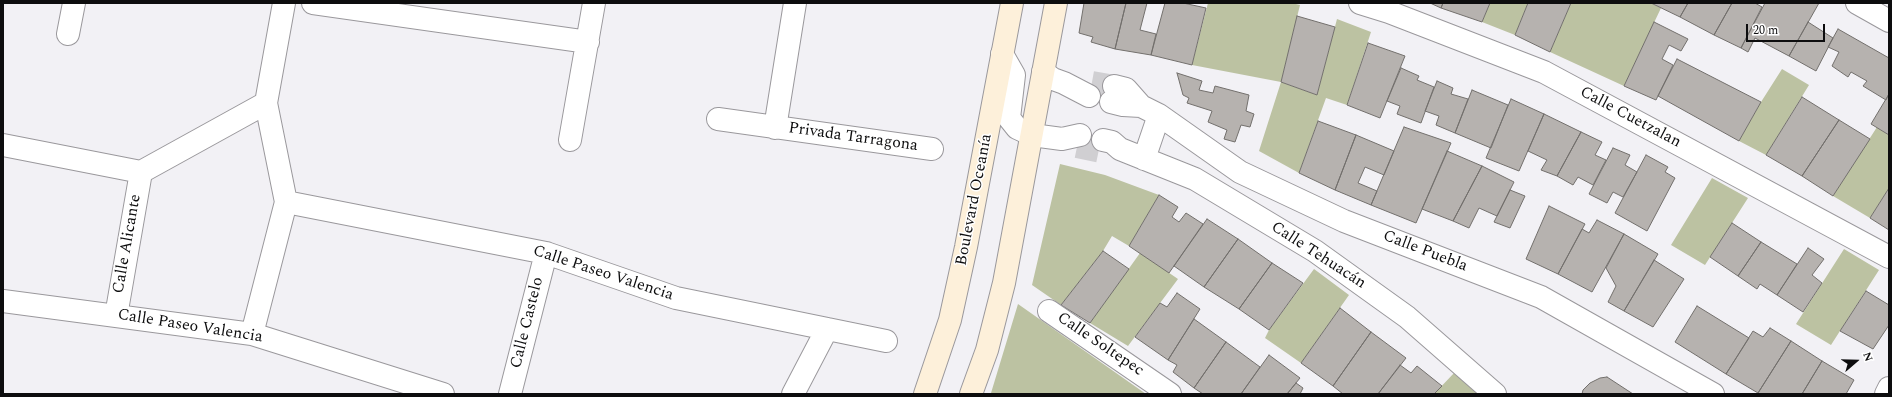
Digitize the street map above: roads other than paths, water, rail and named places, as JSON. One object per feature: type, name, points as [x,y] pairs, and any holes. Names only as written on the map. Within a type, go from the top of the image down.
[{"type":"street","points":[[68,34],[74,3]]},
{"type":"street","points":[[252,334],[286,202],[266,103],[284,3]]},
{"type":"street","points":[[313,3],[588,42]]},
{"type":"street","points":[[570,140],[594,3]]},
{"type":"street","name":"Privada Tarragona","points":[[775,128],[795,3]]},
{"type":"street","name":"Boulevard Oceanía","points":[[925,394],[950,320],[960,276],[1012,3]]},
{"type":"street","points":[[971,394],[987,350],[1004,283],[1056,3]]},
{"type":"street","name":"Calle Cuetzalan","points":[[1360,3],[1390,12],[1544,72],[1889,257]]},
{"type":"street","points":[[1857,3],[1889,21]]},
{"type":"street","points":[[1002,54],[1014,75],[1010,118],[1017,128],[1032,135],[1073,140]]},
{"type":"street","points":[[1043,72],[1053,79],[1064,83],[1091,89]]},
{"type":"street","name":"Calle Puebla","points":[[1112,94],[1126,88],[1150,110],[1240,172],[1344,221],[1541,297],[1713,394]]},
{"type":"street","points":[[3,145],[140,172],[266,103]]},
{"type":"street","points":[[1144,159],[1150,110]]},
{"type":"street","name":"Privada Tarragona","points":[[718,119],[932,149]]},
{"type":"street","name":"Calle Tehuacán","points":[[1108,147],[1195,179],[1315,251],[1407,317],[1495,394]]},
{"type":"street","name":"Calle Alicante","points":[[116,316],[140,172]]},
{"type":"street","name":"Calle Paseo Valencia","points":[[286,202],[546,253],[676,298],[886,341]]},
{"type":"street","name":"Calle Castelo","points":[[510,394],[546,253]]},
{"type":"street","name":"Calle Paseo Valencia","points":[[3,301],[252,334],[442,394]]},
{"type":"street","name":"Calle Soltepec","points":[[1049,311],[1170,394]]},
{"type":"street","points":[[793,394],[826,329]]},
{"type":"street","points":[[1886,394],[1889,388]]},
{"type":"tunnel","points":[[1092,82],[1114,86]]},
{"type":"tunnel","points":[[1077,147],[1101,152]]}]
